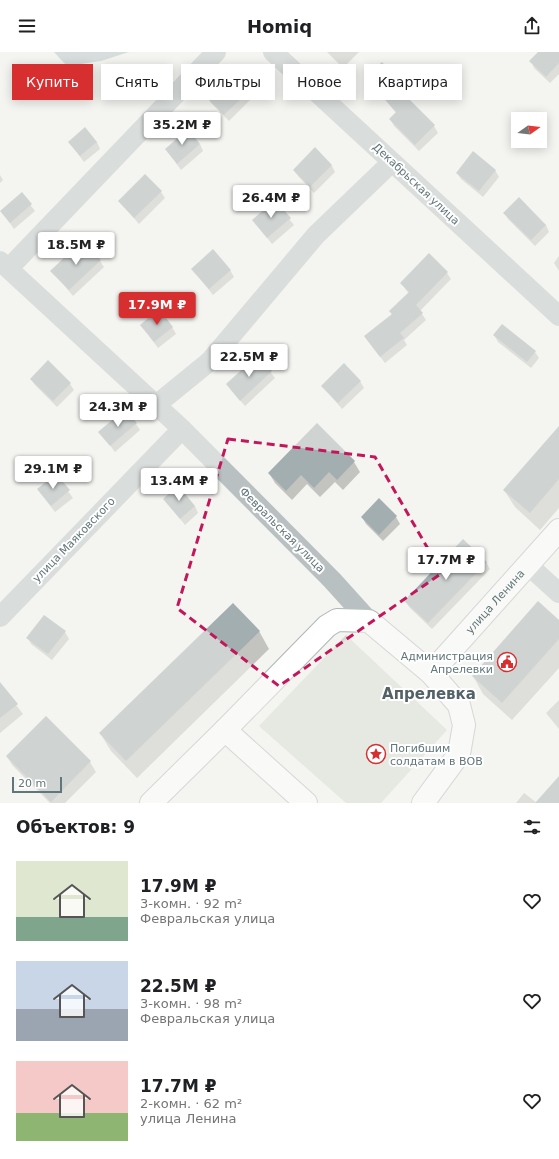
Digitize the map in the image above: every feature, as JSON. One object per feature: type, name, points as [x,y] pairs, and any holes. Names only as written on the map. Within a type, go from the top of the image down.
[{"type":"main road","name":"улица Ленина","points":[[431,673],[559,530]]},
{"type":"main road","points":[[151,803],[327,626],[337,620],[369,621],[431,673],[459,705],[464,725],[459,754],[423,803]]},
{"type":"main road","points":[[225,730],[306,803]]},
{"type":"street","points":[[4,264],[216,52]]},
{"type":"street","name":"Декабрьская улица","points":[[273,52],[559,316]]},
{"type":"street","points":[[156,404],[210,361],[316,236],[392,162]]},
{"type":"street","name":"Февральская улица","points":[[4,264],[182,428],[332,580],[369,621]]},
{"type":"street","name":"улица Маяковского","points":[[0,617],[182,428]]},
{"type":"street","points":[[527,564],[559,593]]},
{"type":"highlighted area","points":[[228,439],[375,457],[442,573],[279,686],[177,608]]},
{"type":"shaded area","points":[[54,52],[129,52],[101,61],[81,64],[65,64]]},
{"type":"shaded area","points":[[346,635],[447,730],[381,803],[346,803],[259,726]]},
{"type":"building","points":[[538,52],[559,52],[559,63],[546,77],[529,61]]},
{"type":"building","points":[[209,100],[240,100],[224,115]]},
{"type":"building","points":[[385,100],[410,100],[435,125],[415,145],[389,119],[396,112]]},
{"type":"building","points":[[85,127],[97,142],[80,156],[68,142]]},
{"type":"building","points":[[188,129],[200,144],[177,164],[165,149]]},
{"type":"building","points":[[315,147],[332,165],[310,187],[293,170]]},
{"type":"building","points":[[473,151],[496,170],[479,191],[456,173]]},
{"type":"building","points":[[145,174],[162,191],[134,218],[118,201]]},
{"type":"building","points":[[22,192],[32,204],[10,223],[0,211]]},
{"type":"building","points":[[519,197],[546,225],[531,240],[503,213]]},
{"type":"building","points":[[275,200],[291,218],[267,238],[252,220]]},
{"type":"building","points":[[82,241],[101,260],[69,290],[50,271]]},
{"type":"building","points":[[213,249],[231,270],[209,289],[191,269]]},
{"type":"building","points":[[429,253],[448,272],[416,305],[423,313],[400,333],[404,338],[380,357],[364,336],[392,314],[389,311],[409,292],[400,283]]},
{"type":"building","points":[[159,309],[173,327],[154,342],[140,325]]},
{"type":"building","points":[[502,324],[536,351],[527,362],[493,335]]},
{"type":"building","points":[[258,355],[272,371],[240,401],[226,384]]},
{"type":"building","points":[[48,360],[71,383],[53,401],[30,379]]},
{"type":"building","points":[[344,363],[361,381],[338,403],[321,386]]},
{"type":"building","points":[[125,409],[137,423],[110,446],[98,432]]},
{"type":"building","points":[[317,423],[355,461],[337,480],[329,472],[314,488],[301,475],[286,491],[268,473]]},
{"type":"building","points":[[559,426],[559,479],[530,513],[503,490]]},
{"type":"building","points":[[56,474],[70,490],[51,506],[37,489]]},
{"type":"building","points":[[178,485],[195,506],[180,519],[163,499]]},
{"type":"building","points":[[379,498],[397,516],[379,535],[361,517]]},
{"type":"building","points":[[463,539],[487,562],[428,623],[404,601]]},
{"type":"building","points":[[538,601],[559,620],[559,639],[502,703],[472,676]]},
{"type":"building","points":[[233,603],[260,631],[126,761],[99,733]]},
{"type":"building","points":[[44,615],[66,631],[48,654],[26,638]]},
{"type":"building","points":[[0,682],[18,704],[0,718]]},
{"type":"building","points":[[46,716],[91,761],[51,802],[6,756]]},
{"type":"building","points":[[559,776],[559,803],[535,803]]},
{"type":"place","name":"Администрация Апрелевки","points":[[507,662]]},
{"type":"place","name":"Погибшим солдатам в ВОВ","points":[[376,754]]},
{"type":"district","name":"Апрелевка","points":[[429,694]]}]
